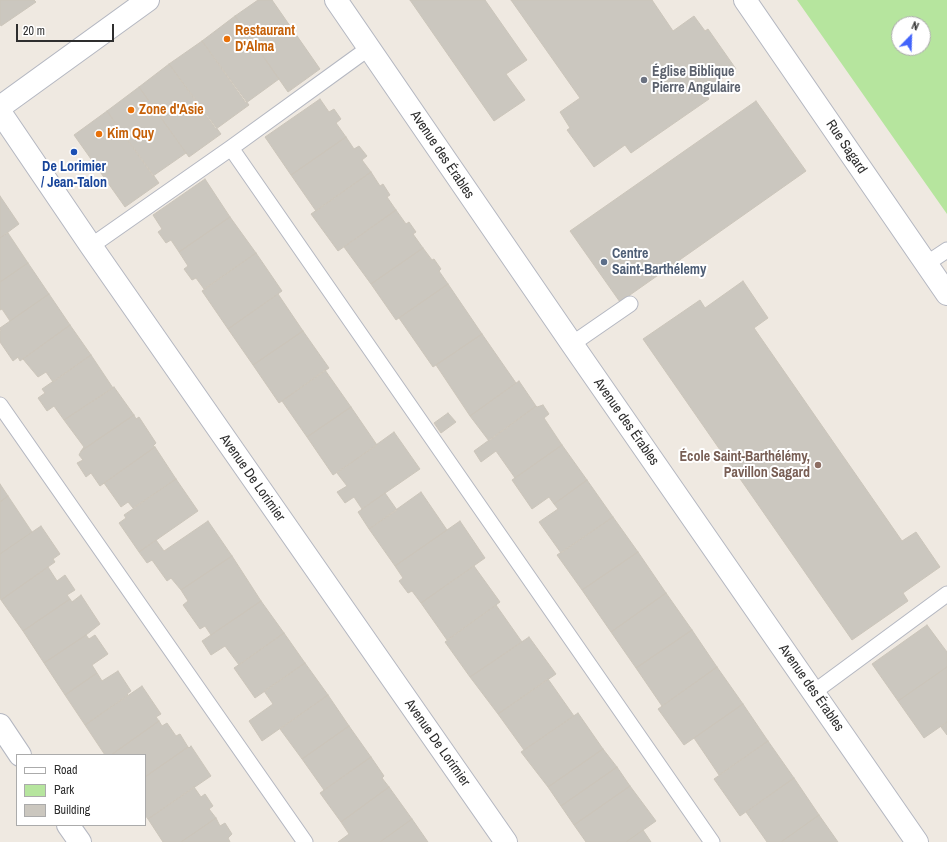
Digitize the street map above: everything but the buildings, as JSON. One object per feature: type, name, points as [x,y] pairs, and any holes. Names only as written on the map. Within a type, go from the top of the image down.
[{"type":"street","points":[[0,107],[148,0]]},
{"type":"street","name":"Avenue des Érables","points":[[336,0],[917,842]]},
{"type":"street","name":"Rue Sagard","points":[[745,0],[947,294]]},
{"type":"street","name":"Avenue De Lorimier","points":[[0,112],[91,246],[506,842]]},
{"type":"street","points":[[0,725],[19,754]]},
{"type":"street","points":[[69,826],[80,842]]},
{"type":"lane","points":[[91,246],[370,48]]},
{"type":"lane","points":[[231,148],[712,842]]},
{"type":"lane","points":[[926,264],[947,250]]},
{"type":"lane","points":[[572,344],[630,304]]},
{"type":"lane","points":[[0,405],[305,842]]},
{"type":"lane","points":[[814,692],[947,594]]},
{"type":"green space","points":[[797,0],[947,0],[947,214]]},
{"type":"place","name":"Restaurant D'Alma","points":[[227,39]]},
{"type":"place","name":"Église Biblique Pierre Angulaire","points":[[644,80]]},
{"type":"place","name":"Zone d'Asie","points":[[131,110]]},
{"type":"place","name":"Kim Quy","points":[[99,134]]},
{"type":"place","name":"De Lorimier / Jean-Talon","points":[[74,152]]},
{"type":"place","name":"Centre Saint-Barthélemy","points":[[604,262]]},
{"type":"place","name":"École Saint-Barthélémy, Pavillon Sagard","points":[[818,465]]}]
